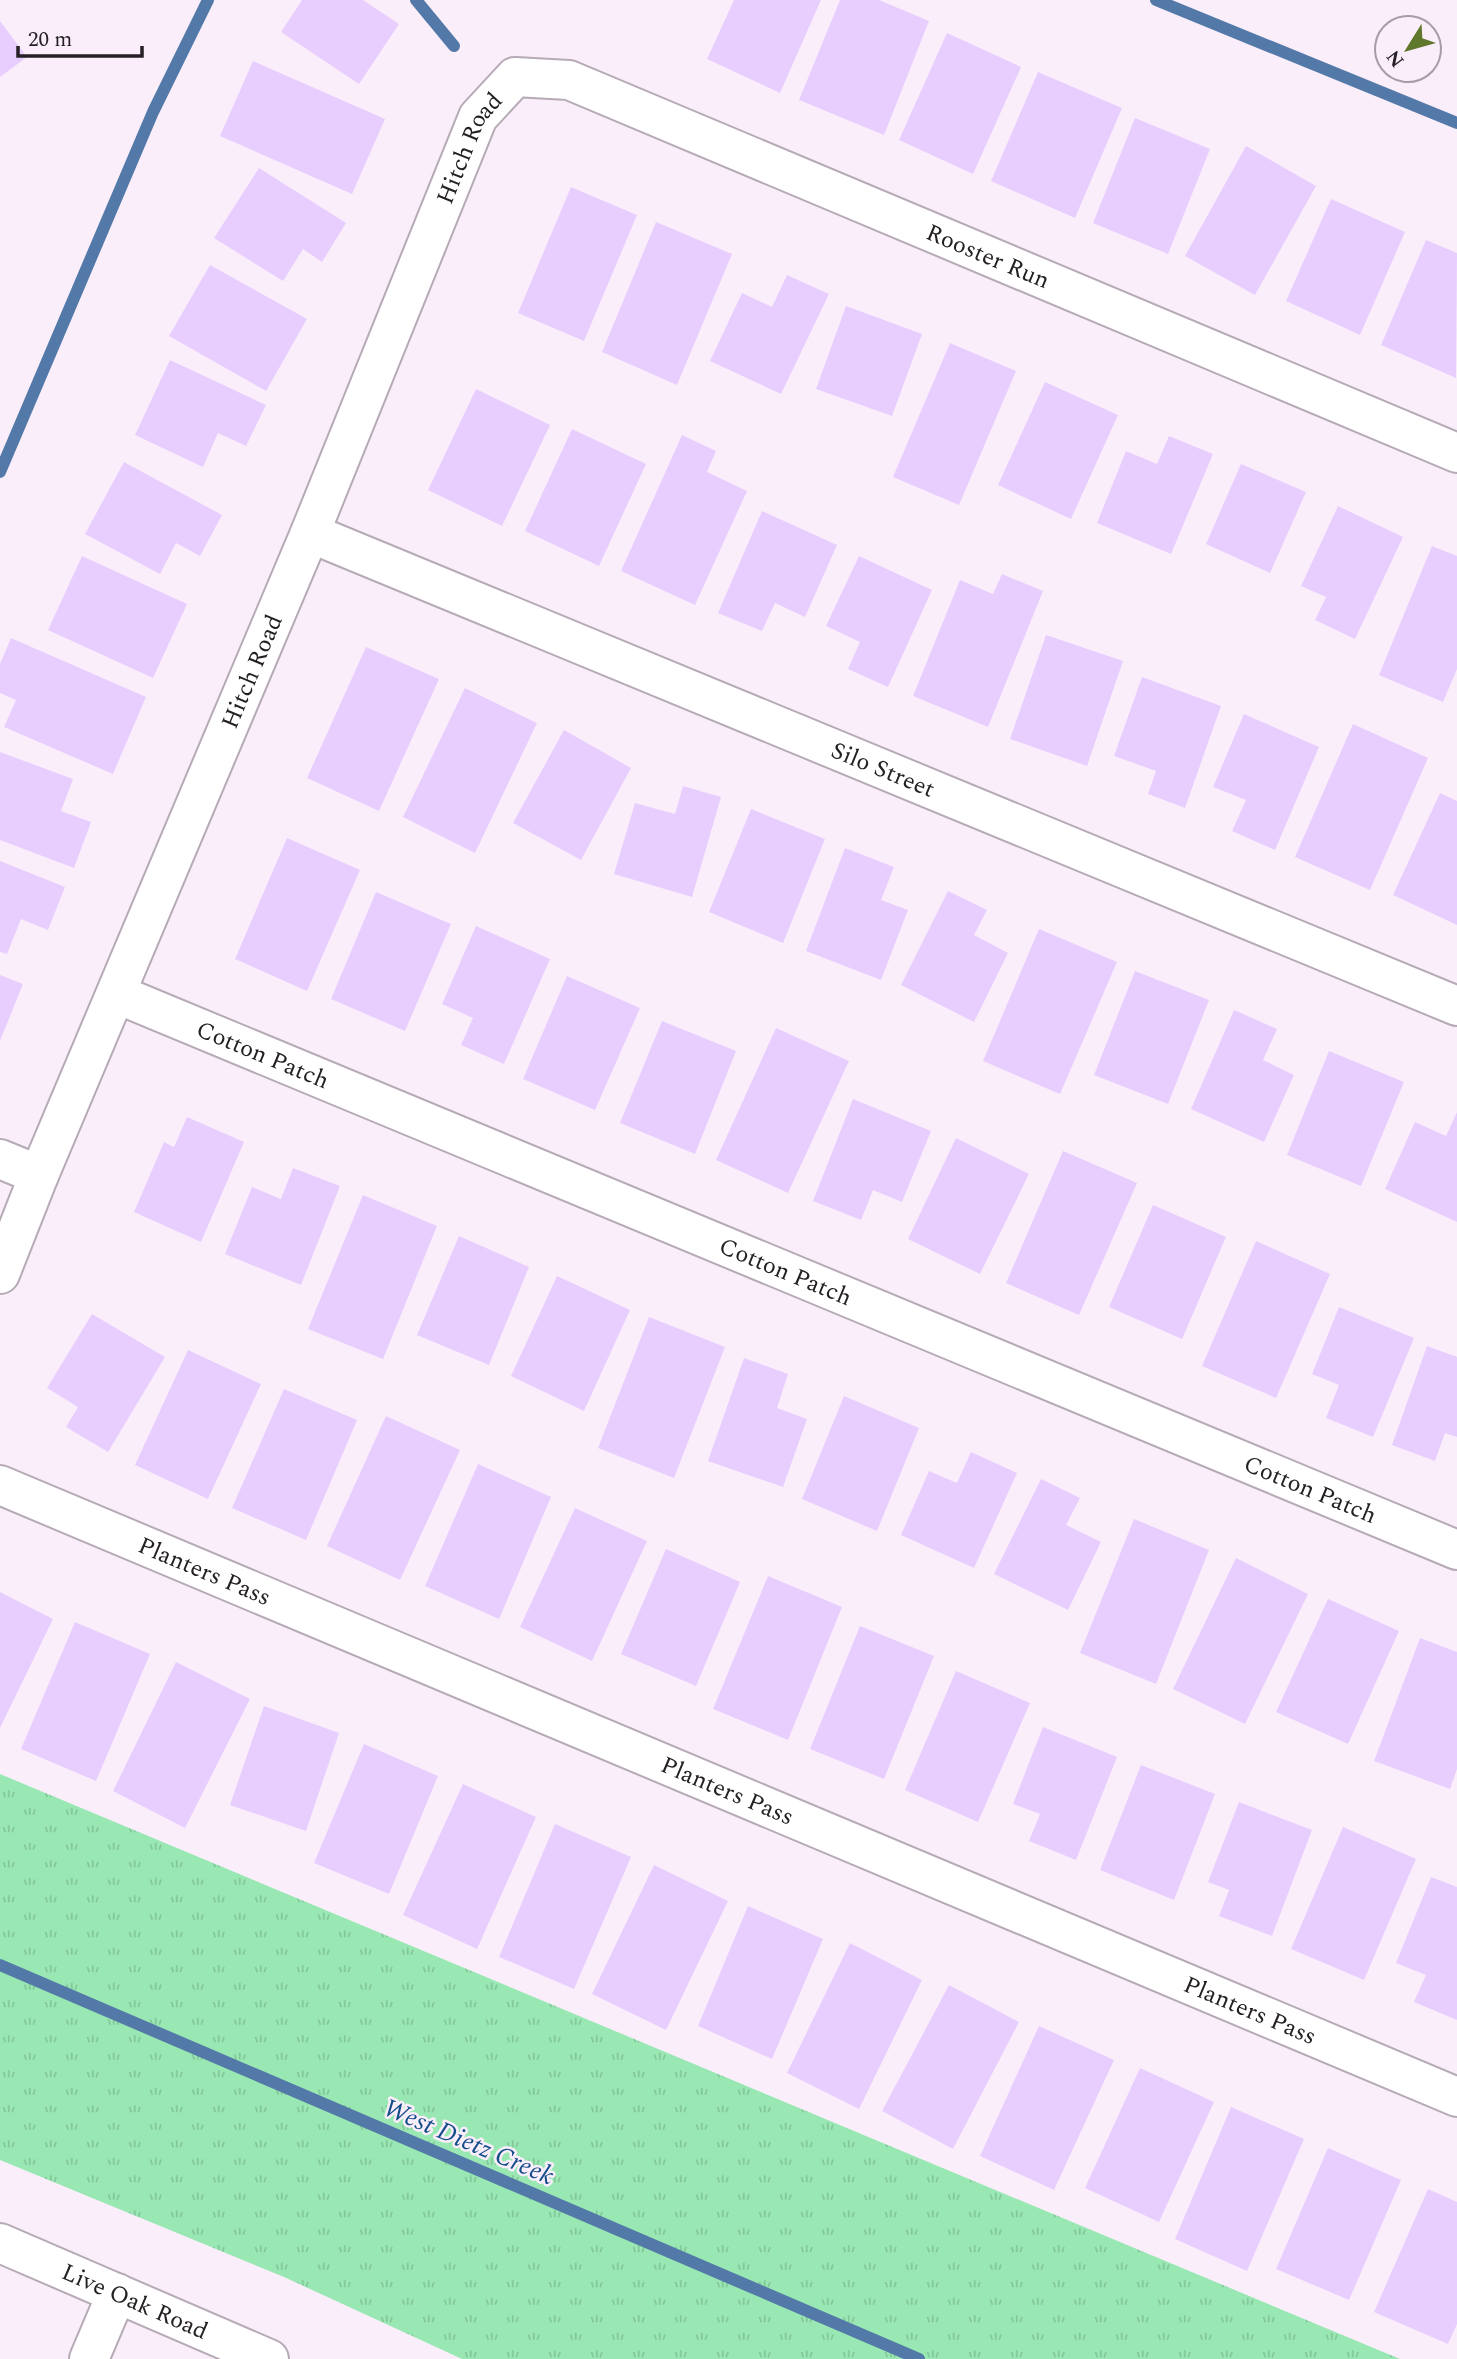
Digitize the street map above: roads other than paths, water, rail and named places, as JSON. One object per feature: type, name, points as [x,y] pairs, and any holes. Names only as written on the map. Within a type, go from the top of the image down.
[{"type":"street","name":"Rooster Run","points":[[515,77],[569,80],[1457,453]]},
{"type":"street","name":"Hitch Road","points":[[0,1274],[39,1175],[310,533],[478,117],[515,77]]},
{"type":"street","name":"Silo Street","points":[[310,533],[1457,1006]]},
{"type":"street","name":"Cotton Patch","points":[[117,994],[1457,1550]]},
{"type":"street","points":[[0,1158],[39,1175]]},
{"type":"street","name":"Planters Pass","points":[[0,1485],[1457,2097]]},
{"type":"street","name":"Live Oak Road","points":[[0,2243],[269,2359]]},
{"type":"street","points":[[89,2359],[117,2293]]},
{"type":"waterway","points":[[0,472],[153,112],[208,0]]},
{"type":"waterway","points":[[416,0],[454,46]]},
{"type":"waterway","points":[[1156,0],[1457,123]]},
{"type":"waterway","name":"West Dietz Creek","points":[[0,1965],[919,2359]]}]
